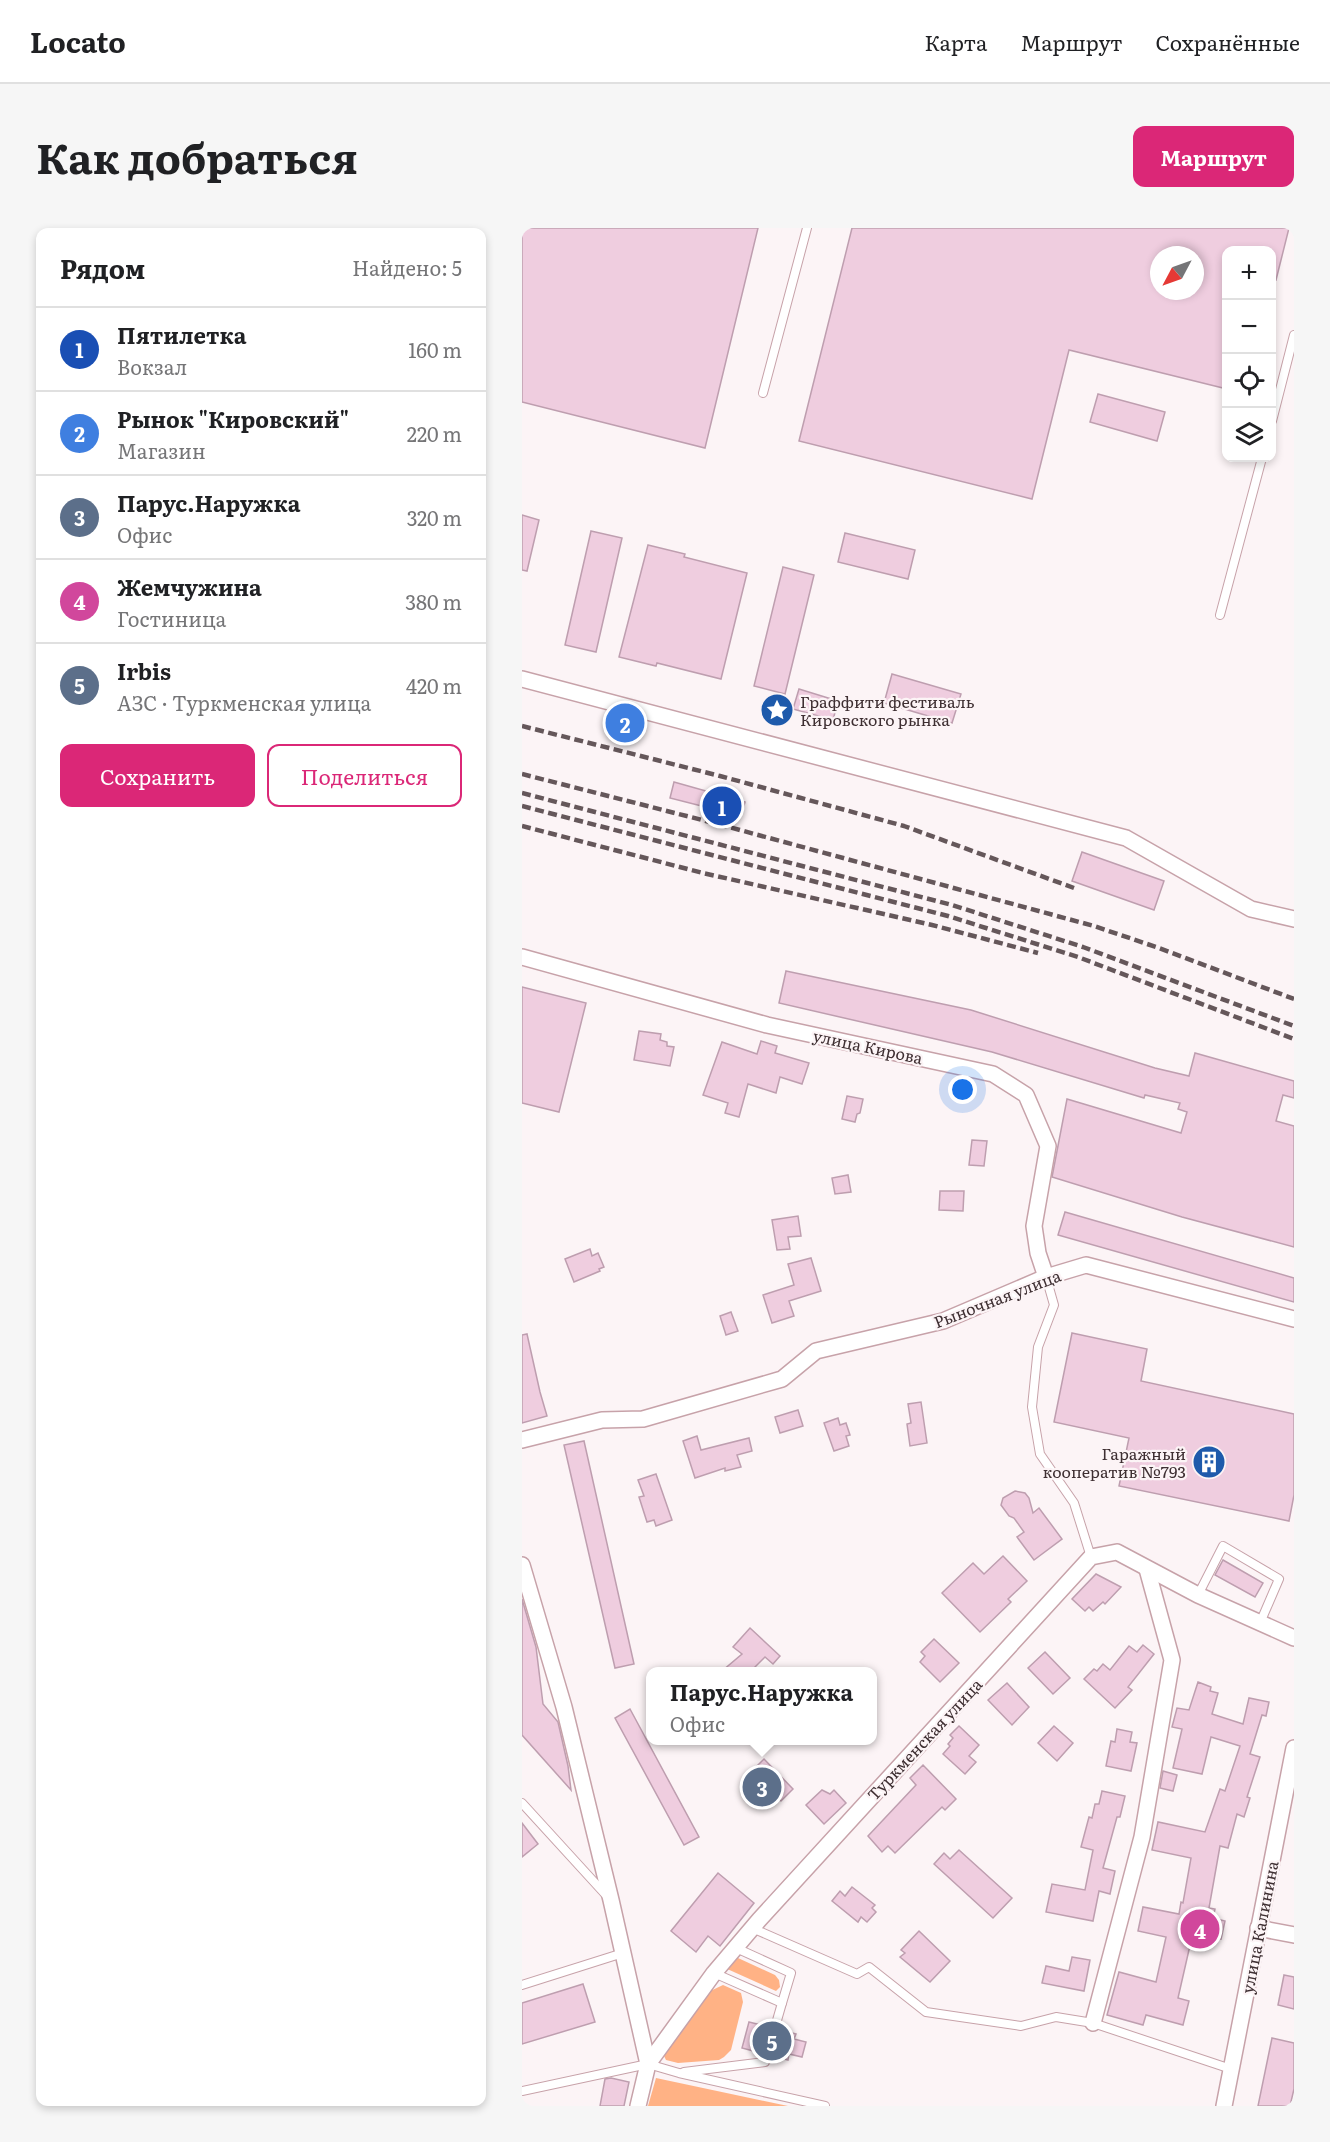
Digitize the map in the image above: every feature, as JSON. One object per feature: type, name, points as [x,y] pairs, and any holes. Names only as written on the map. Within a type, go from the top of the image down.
[{"type":"street","points":[[522,679],[1126,838],[1251,909],[1294,919]]},
{"type":"street","name":"улица Кирова","points":[[522,957],[767,1024],[993,1074],[1026,1095],[1048,1146],[1034,1226],[1038,1253],[1046,1277]]},
{"type":"street","name":"Рыночная улица","points":[[522,1440],[602,1420],[643,1419],[782,1379],[816,1351],[943,1321],[1046,1277],[1086,1265],[1294,1319]]},
{"type":"street","points":[[1091,1557],[1116,1552],[1198,1595],[1294,1638]]},
{"type":"street","name":"Туркменская улица","points":[[638,2106],[648,2064],[714,1973],[752,1928],[1091,1557]]},
{"type":"street","points":[[522,1565],[564,1707],[648,2064]]},
{"type":"street","points":[[1093,2023],[1142,1837],[1172,1660],[1147,1569]]},
{"type":"street","name":"улица Калинина","points":[[1224,2106],[1294,1748]]},
{"type":"street","points":[[1258,1928],[1294,1935]]},
{"type":"lane","points":[[763,393],[807,228]]},
{"type":"lane","points":[[1276,408],[1292,352],[1294,335]]},
{"type":"lane","points":[[1220,615],[1261,462]]},
{"type":"lane","points":[[1046,1277],[1054,1305],[1038,1347],[1032,1407],[1040,1454],[1074,1503],[1091,1557]]},
{"type":"lane","points":[[1198,1595],[1223,1546],[1279,1579],[1260,1623]]},
{"type":"lane","points":[[522,1803],[611,1900]]},
{"type":"lane","points":[[752,1928],[857,1974],[869,1967],[927,2012],[1021,2026],[1056,2018],[1093,2023],[1231,2069]]},
{"type":"lane","points":[[679,2073],[765,2062],[791,1973],[735,1948]]},
{"type":"lane","points":[[522,1985],[623,1953]]},
{"type":"lane","points":[[714,1973],[782,2003]]},
{"type":"lane","points":[[522,2091],[648,2064],[825,2106]]},
{"type":"shaded area","points":[[738,1958],[775,1975],[780,1987],[776,1991],[725,1968],[732,1959]]},
{"type":"shaded area","points":[[723,1985],[741,1993],[743,2002],[731,2050],[719,2060],[678,2063],[666,2060],[662,2052],[704,1994]]},
{"type":"shaded area","points":[[656,2078],[788,2106],[648,2106]]},
{"type":"building","points":[[522,228],[758,228],[705,448],[522,402]]},
{"type":"building","points":[[852,228],[1289,228],[1276,280],[1276,246],[1222,246],[1222,388],[1069,350],[1032,499],[799,441]]},
{"type":"building","points":[[1098,394],[1165,412],[1157,441],[1090,422]]},
{"type":"building","points":[[522,515],[539,520],[527,571],[522,570]]},
{"type":"building","points":[[591,531],[622,538],[596,652],[565,645]]},
{"type":"building","points":[[845,533],[915,550],[908,579],[838,562]]},
{"type":"building","points":[[648,545],[747,573],[721,679],[657,663],[656,666],[619,657]]},
{"type":"building","points":[[783,567],[814,575],[785,694],[754,686]]},
{"type":"building","points":[[892,674],[961,694],[952,723],[884,703]]},
{"type":"building","points":[[799,689],[838,701],[833,720],[793,709]]},
{"type":"building","points":[[674,782],[745,802],[741,816],[670,798]]},
{"type":"building","points":[[1082,852],[1164,881],[1154,910],[1072,881]]},
{"type":"building","points":[[786,971],[971,1010],[1155,1068],[1189,1076],[1195,1053],[1294,1081],[1294,1098],[1283,1095],[1276,1121],[1294,1126],[1294,1247],[1182,1217],[1052,1177],[1067,1099],[1181,1133],[1187,1112],[1178,1109],[1180,1103],[1145,1095],[1144,1098],[992,1052],[779,1003]]},
{"type":"building","points":[[522,987],[586,1003],[559,1112],[522,1103]]},
{"type":"building","points":[[639,1031],[661,1034],[660,1040],[667,1042],[667,1046],[674,1047],[670,1066],[634,1060]]},
{"type":"building","points":[[761,1041],[777,1046],[775,1053],[809,1063],[802,1084],[780,1077],[776,1093],[748,1084],[739,1117],[725,1113],[728,1103],[703,1095],[722,1042],[757,1054]]},
{"type":"building","points":[[847,1096],[863,1099],[855,1122],[842,1119]]},
{"type":"building","points":[[972,1140],[987,1141],[984,1166],[969,1165]]},
{"type":"building","points":[[848,1175],[851,1192],[835,1194],[832,1178]]},
{"type":"building","points":[[940,1191],[964,1191],[963,1211],[939,1210]]},
{"type":"building","points":[[1065,1212],[1294,1278],[1294,1302],[1058,1235]]},
{"type":"building","points":[[798,1216],[801,1236],[788,1237],[790,1249],[777,1250],[772,1220]]},
{"type":"building","points":[[590,1249],[592,1256],[598,1253],[604,1267],[574,1282],[565,1259]]},
{"type":"building","points":[[811,1258],[821,1291],[789,1301],[794,1316],[772,1323],[763,1295],[794,1285],[788,1264]]},
{"type":"building","points":[[731,1312],[738,1331],[726,1335],[720,1316]]},
{"type":"building","name":"Гаражный кооператив №793","points":[[1072,1333],[1147,1349],[1141,1381],[1294,1414],[1294,1495],[1289,1521],[1119,1486],[1129,1438],[1054,1422]]},
{"type":"building","points":[[527,1334],[547,1416],[522,1423],[522,1335]]},
{"type":"building","points":[[921,1402],[927,1443],[910,1446],[907,1424],[911,1423],[908,1404]]},
{"type":"building","points":[[798,1410],[803,1426],[780,1433],[775,1417]]},
{"type":"building","points":[[838,1418],[840,1425],[846,1423],[850,1435],[846,1436],[849,1446],[834,1451],[824,1423]]},
{"type":"building","points":[[697,1436],[701,1450],[749,1438],[752,1451],[737,1455],[741,1467],[725,1471],[725,1468],[695,1478],[683,1441]]},
{"type":"building","points":[[584,1441],[634,1664],[615,1668],[564,1445]]},
{"type":"building","points":[[656,1474],[672,1520],[656,1526],[654,1520],[647,1522],[639,1497],[644,1496],[638,1480]]},
{"type":"building","points":[[1015,1491],[1025,1493],[1029,1498],[1033,1513],[1039,1508],[1062,1539],[1034,1560],[1017,1537],[1024,1532],[1001,1505],[1003,1498]]},
{"type":"building","points":[[1003,1556],[1027,1581],[1008,1599],[1011,1602],[980,1632],[942,1593],[973,1563],[984,1574]]},
{"type":"building","points":[[1223,1560],[1263,1583],[1255,1597],[1215,1575]]},
{"type":"building","points":[[1096,1574],[1121,1587],[1105,1604],[1103,1602],[1093,1611],[1089,1607],[1085,1611],[1072,1599]]},
{"type":"building","points":[[522,1599],[536,1647],[543,1704],[558,1722],[571,1790],[522,1735]]},
{"type":"building","points":[[750,1628],[780,1656],[773,1664],[765,1657],[755,1667],[727,1667],[742,1654],[733,1647]]},
{"type":"building","points":[[934,1639],[959,1663],[940,1682],[920,1662],[925,1656],[921,1652]]},
{"type":"building","points":[[1143,1645],[1154,1654],[1128,1687],[1132,1690],[1115,1708],[1084,1679],[1103,1664],[1110,1670],[1129,1646],[1137,1652]]},
{"type":"building","points":[[1045,1652],[1070,1678],[1053,1694],[1028,1668]]},
{"type":"building","points":[[1198,1682],[1211,1687],[1210,1691],[1218,1693],[1212,1714],[1243,1724],[1249,1698],[1269,1702],[1266,1716],[1262,1715],[1250,1754],[1260,1757],[1247,1797],[1250,1798],[1244,1817],[1237,1814],[1228,1848],[1220,1846],[1209,1908],[1215,1909],[1213,1918],[1225,1921],[1221,1939],[1208,1936],[1206,1944],[1191,1941],[1178,1998],[1189,2001],[1183,2025],[1146,2015],[1143,2025],[1107,2015],[1119,1972],[1156,1982],[1166,1937],[1138,1931],[1143,1907],[1179,1914],[1181,1902],[1183,1903],[1191,1858],[1152,1850],[1158,1822],[1205,1832],[1220,1789],[1225,1791],[1240,1746],[1211,1737],[1202,1774],[1173,1768],[1182,1729],[1172,1727],[1177,1708],[1189,1710]]},
{"type":"building","points":[[1007,1683],[1029,1707],[1012,1725],[988,1700]]},
{"type":"building","points":[[630,1709],[646,1739],[646,1745],[649,1745],[699,1837],[684,1845],[615,1718]]},
{"type":"building","points":[[959,1726],[979,1745],[969,1756],[976,1762],[965,1774],[943,1754],[953,1738],[950,1735]]},
{"type":"building","points":[[1054,1726],[1073,1743],[1057,1761],[1038,1743]]},
{"type":"building","points":[[1117,1729],[1132,1732],[1130,1742],[1137,1743],[1131,1771],[1106,1766],[1111,1741],[1115,1742]]},
{"type":"building","points":[[764,1759],[793,1789],[781,1801],[771,1790],[763,1798],[750,1785],[755,1780],[749,1774]]},
{"type":"building","points":[[923,1765],[956,1799],[945,1810],[942,1807],[895,1853],[888,1846],[882,1852],[868,1836],[916,1785],[910,1778]]},
{"type":"building","points":[[1163,1771],[1177,1775],[1173,1791],[1160,1788]]},
{"type":"building","points":[[822,1790],[830,1794],[834,1790],[846,1803],[824,1824],[806,1805]]},
{"type":"building","points":[[1102,1791],[1125,1796],[1103,1868],[1115,1871],[1110,1894],[1099,1891],[1093,1921],[1046,1912],[1052,1884],[1085,1890],[1093,1850],[1081,1847],[1089,1817],[1092,1818],[1095,1804],[1099,1804]]},
{"type":"building","points":[[522,1823],[538,1844],[522,1857]]},
{"type":"building","points":[[959,1850],[1012,1898],[993,1918],[934,1864],[944,1853],[950,1859]]},
{"type":"building","points":[[718,1873],[754,1903],[720,1946],[708,1936],[696,1952],[671,1931]]},
{"type":"building","points":[[852,1887],[875,1905],[872,1908],[876,1912],[867,1922],[861,1917],[858,1922],[832,1901],[840,1891],[845,1896]]},
{"type":"building","points":[[919,1931],[950,1961],[930,1982],[900,1957],[905,1953],[901,1950]]},
{"type":"building","points":[[1072,1957],[1090,1960],[1084,1991],[1042,1983],[1046,1966],[1069,1971]]},
{"type":"building","points":[[1284,1975],[1294,1977],[1294,2009],[1278,2005]]},
{"type":"building","points":[[583,1984],[595,2022],[522,2044],[522,2003]]},
{"type":"building","points":[[749,2022],[769,2027],[761,2053],[742,2048]]},
{"type":"building","points":[[781,2030],[796,2034],[794,2039],[806,2042],[802,2057],[789,2054],[788,2060],[773,2056]]},
{"type":"building","points":[[1272,2038],[1294,2043],[1294,2089],[1290,2106],[1258,2106]]},
{"type":"building","points":[[605,2079],[629,2082],[624,2106],[600,2106]]},
{"type":"railway","points":[[522,726],[904,826],[1074,888]]},
{"type":"railway","points":[[522,774],[714,823],[1094,926],[1294,999]]},
{"type":"railway","points":[[522,793],[952,905],[1083,947],[1294,1026]]},
{"type":"railway","points":[[522,806],[948,916],[1078,957],[1294,1039]]},
{"type":"railway","points":[[522,826],[703,873],[932,925],[1038,953]]},
{"type":"place","name":"Граффити фестиваль Кировского рынка","points":[[777,710]]},
{"type":"place","name":"Рынок \"Кировский\"","points":[[625,723]]},
{"type":"place","name":"Пятилетка","points":[[722,806]]},
{"type":"place","name":"Гаражный кооператив №793","points":[[1209,1462]]},
{"type":"place","name":"Парус.Наружка","points":[[762,1787]]},
{"type":"place","name":"Жемчужина","points":[[1200,1929]]},
{"type":"place","name":"Irbis","points":[[772,2041]]}]
